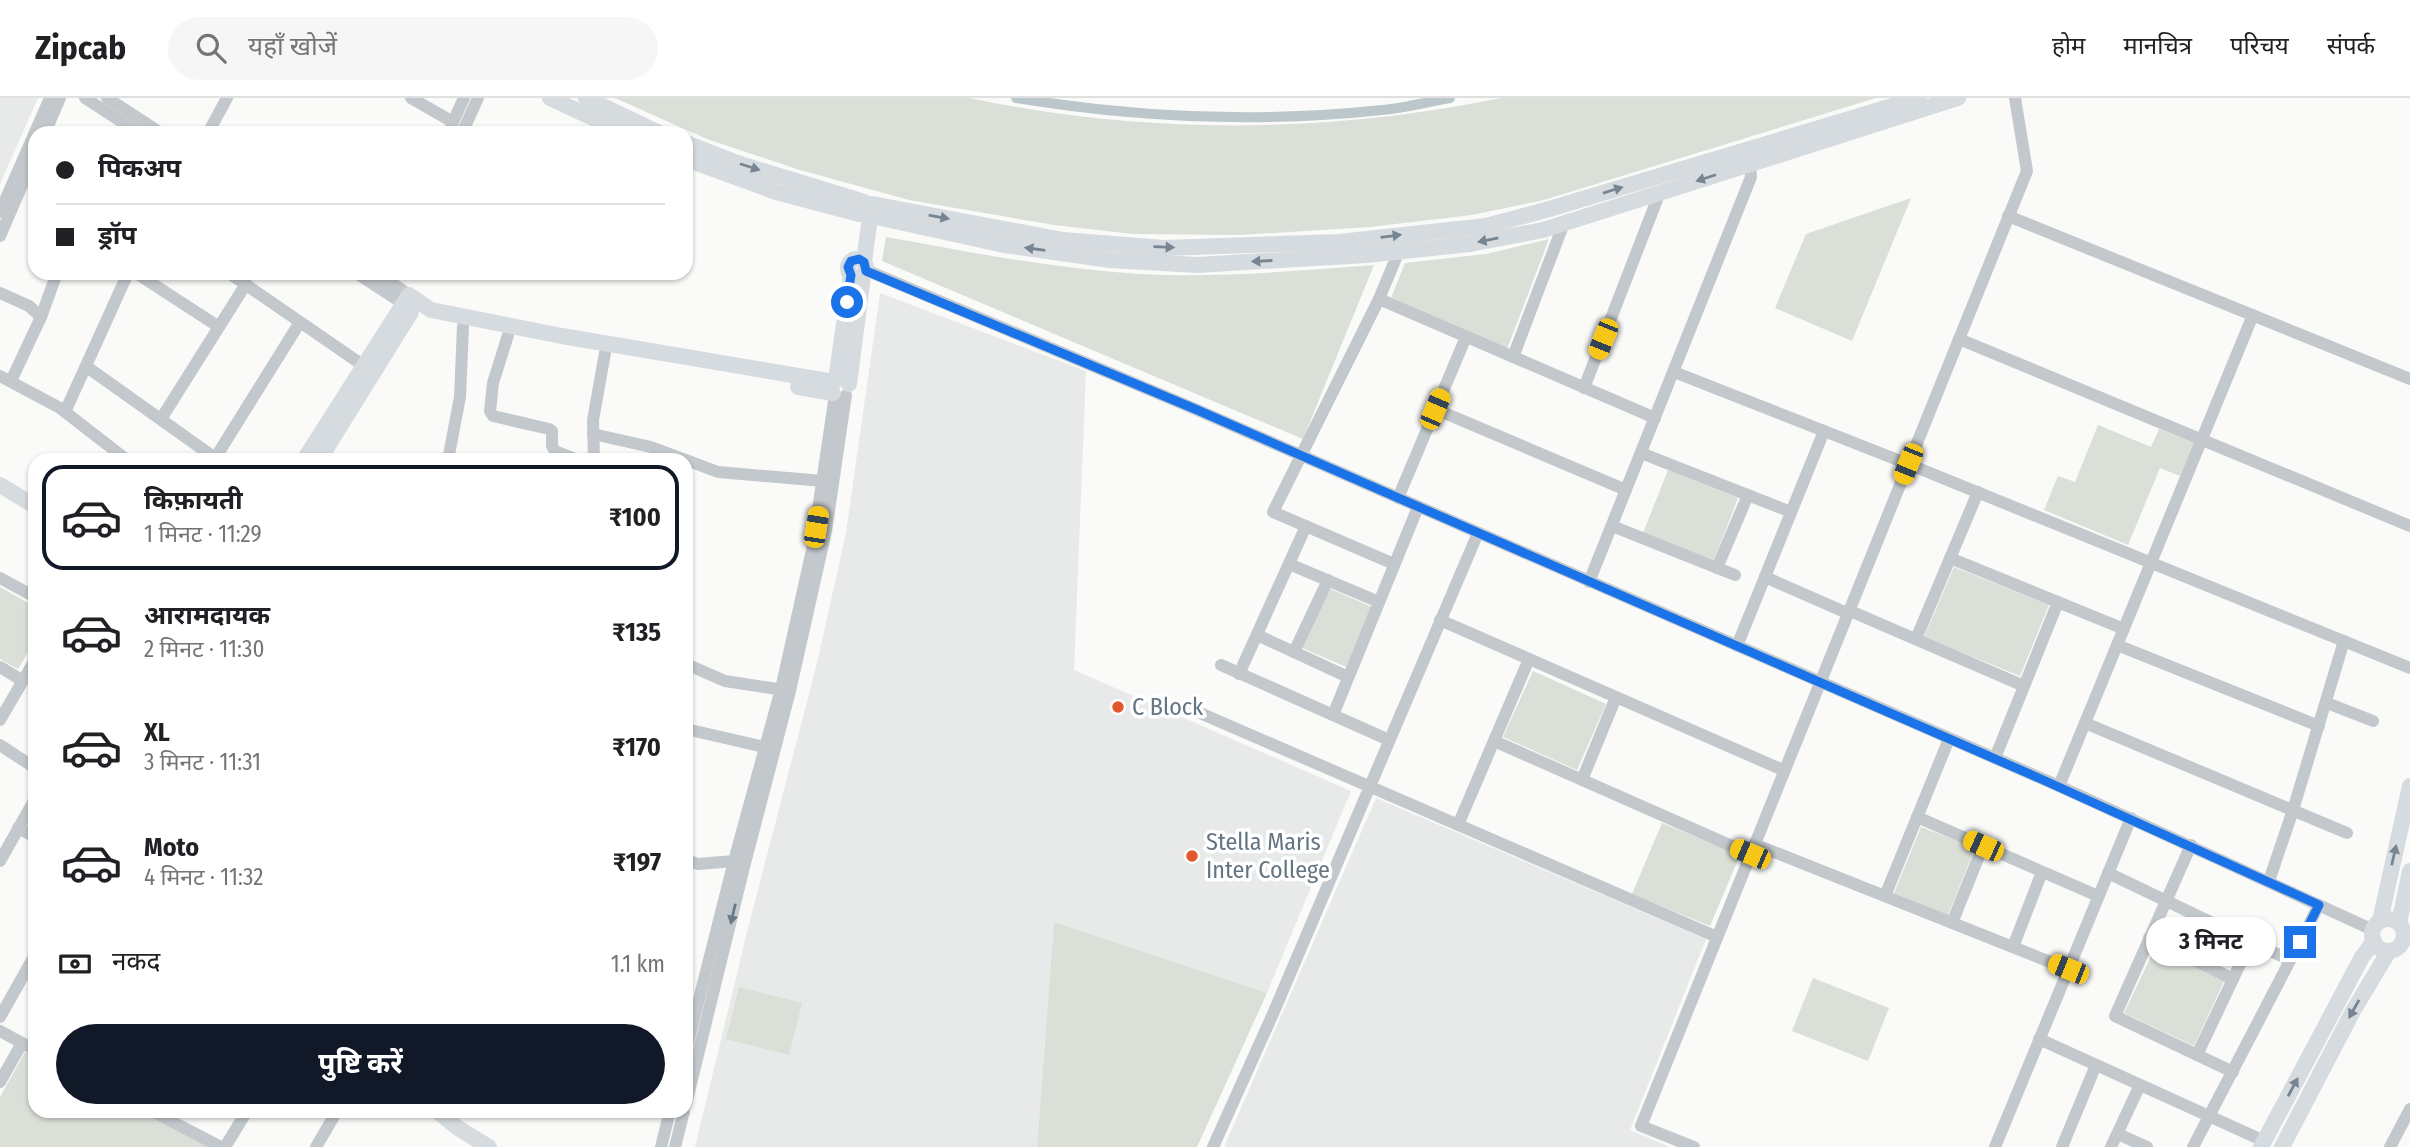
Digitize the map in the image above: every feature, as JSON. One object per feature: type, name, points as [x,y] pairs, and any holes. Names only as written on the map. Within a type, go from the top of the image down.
[{"type":"street","points":[[38,126],[50,98]]},
{"type":"street","points":[[48,126],[60,98]]},
{"type":"street","points":[[85,98],[118,126]]},
{"type":"street","points":[[107,98],[150,126]]},
{"type":"street","points":[[212,126],[227,98]]},
{"type":"street","points":[[411,98],[450,126]]},
{"type":"street","points":[[451,126],[464,98]]},
{"type":"street","points":[[466,126],[478,98]]},
{"type":"street","points":[[550,98],[610,126]]},
{"type":"street","points":[[586,98],[644,126]]},
{"type":"street","points":[[693,146],[866,212],[1063,240],[1164,248],[1339,243],[1498,223],[1919,98]]},
{"type":"street","points":[[693,162],[776,192],[1004,245],[1110,260],[1197,265],[1470,244],[1543,230],[1958,98]]},
{"type":"street","points":[[1694,1147],[1641,1126],[2026,171],[2015,98]]},
{"type":"street","points":[[0,212],[28,148]]},
{"type":"street","points":[[1590,582],[1752,177],[1750,164]]},
{"type":"street","points":[[0,236],[28,171]]},
{"type":"street","points":[[1584,388],[1660,192]]},
{"type":"street","points":[[693,1023],[764,747],[785,690],[860,269],[866,212]]},
{"type":"street","points":[[2008,216],[2410,379]]},
{"type":"street","points":[[1513,357],[1564,223]]},
{"type":"street","points":[[1394,564],[1273,512],[1379,299],[1399,251]]},
{"type":"street","points":[[860,269],[1301,456],[2131,818],[2375,931],[2380,948],[2402,936]]},
{"type":"street","points":[[54,280],[41,317],[5,379],[65,412],[118,453]]},
{"type":"street","points":[[65,412],[125,280]]},
{"type":"street","points":[[147,280],[219,327]]},
{"type":"street","points":[[240,280],[364,366]]},
{"type":"street","points":[[375,280],[396,288],[431,310],[839,388]]},
{"type":"street","points":[[161,419],[246,284]]},
{"type":"street","points":[[396,288],[427,319],[604,353],[839,388]]},
{"type":"street","points":[[308,453],[364,366],[396,288]]},
{"type":"street","points":[[322,453],[396,288]]},
{"type":"street","points":[[0,293],[29,306],[41,317]]},
{"type":"street","points":[[1379,299],[1655,418]]},
{"type":"street","points":[[2059,786],[2253,315]]},
{"type":"street","points":[[219,453],[300,322]]},
{"type":"street","points":[[450,453],[460,397],[463,326]]},
{"type":"street","points":[[508,335],[493,383],[490,411],[493,416],[549,429],[552,431],[552,446],[562,453]]},
{"type":"street","points":[[1398,498],[1466,337]]},
{"type":"street","points":[[1959,339],[2410,526]]},
{"type":"street","points":[[594,453],[593,420],[604,353]]},
{"type":"street","points":[[87,367],[207,453]]},
{"type":"street","points":[[1674,372],[2410,667]]},
{"type":"street","points":[[693,1075],[826,531],[839,388]]},
{"type":"street","points":[[1435,409],[1626,490]]},
{"type":"street","points":[[1737,646],[1824,431]]},
{"type":"street","points":[[593,434],[667,453]]},
{"type":"street","points":[[1641,453],[1791,512]]},
{"type":"street","points":[[693,463],[718,472],[823,481]]},
{"type":"street","points":[[0,485],[28,502]]},
{"type":"street","points":[[1916,639],[1978,492]]},
{"type":"street","points":[[1717,568],[1748,495]]},
{"type":"street","points":[[1333,715],[1418,507]]},
{"type":"street","points":[[1239,674],[1306,526]]},
{"type":"street","points":[[1612,526],[1735,575]]},
{"type":"street","points":[[1213,1147],[1272,1016],[1478,533]]},
{"type":"street","points":[[1950,558],[2124,629]]},
{"type":"street","points":[[1289,564],[1379,602]]},
{"type":"street","points":[[0,578],[28,593]]},
{"type":"street","points":[[1765,578],[2025,685]]},
{"type":"street","points":[[1293,652],[1328,580]]},
{"type":"street","points":[[1995,758],[2058,602]]},
{"type":"street","points":[[1440,620],[1783,770]]},
{"type":"street","points":[[1257,635],[1348,677]]},
{"type":"street","points":[[2269,881],[2327,703],[2344,641]]},
{"type":"street","points":[[2117,645],[2319,726]]},
{"type":"street","points":[[1458,825],[1529,659]]},
{"type":"street","points":[[1221,665],[1389,740]]},
{"type":"street","points":[[0,667],[23,681]]},
{"type":"street","points":[[693,667],[726,681],[785,690]]},
{"type":"street","points":[[0,720],[28,672]]},
{"type":"street","points":[[1581,780],[1616,697]]},
{"type":"street","points":[[2327,703],[2373,721]]},
{"type":"street","points":[[1194,709],[1717,936]]},
{"type":"street","points":[[2085,723],[2347,833]]},
{"type":"street","points":[[693,731],[764,747]]},
{"type":"street","points":[[1885,896],[1949,738]]},
{"type":"street","points":[[1494,741],[1581,780],[1752,849],[1885,896],[2068,969]]},
{"type":"street","points":[[0,745],[28,763]]},
{"type":"street","points":[[2039,1040],[2210,1116],[2263,1144],[2375,931],[2410,786]]},
{"type":"street","points":[[0,861],[28,811]]},
{"type":"street","points":[[1917,817],[2098,896]]},
{"type":"street","points":[[1995,1147],[2131,818]]},
{"type":"street","points":[[18,828],[28,833]]},
{"type":"street","points":[[2191,845],[2115,1016],[2233,1072]]},
{"type":"street","points":[[1952,923],[1983,846]]},
{"type":"street","points":[[693,862],[734,861]]},
{"type":"street","points":[[2282,1147],[2353,1011],[2402,936],[2410,871]]},
{"type":"street","points":[[2013,947],[2042,872]]},
{"type":"street","points":[[2108,873],[2290,960]]},
{"type":"street","points":[[2193,1147],[2319,905]]},
{"type":"street","points":[[2375,931],[2387,919],[2402,936]]},
{"type":"street","points":[[2149,938],[2233,979]]},
{"type":"street","points":[[2197,1055],[2251,941]]},
{"type":"street","points":[[0,1017],[28,968]]},
{"type":"street","points":[[0,1031],[28,1046]]},
{"type":"street","points":[[0,1082],[22,1043]]},
{"type":"street","points":[[2062,1147],[2096,1065]]},
{"type":"street","points":[[2111,1147],[2140,1085]]},
{"type":"street","points":[[2390,1147],[2405,1130],[2410,1109]]},
{"type":"street","points":[[166,1118],[223,1147],[242,1118]]},
{"type":"street","points":[[321,1145],[334,1118]]},
{"type":"street","points":[[449,1118],[489,1147]]},
{"type":"street","points":[[661,1147],[668,1118]]},
{"type":"street","points":[[675,1147],[682,1118]]},
{"type":"street","points":[[2118,1134],[2147,1147]]},
{"type":"shaded area","points":[[0,98],[38,98],[0,184]]},
{"type":"shaded area","points":[[615,98],[969,98],[1101,119],[1235,125],[1302,124],[1369,118],[1501,98],[1876,98],[1544,200],[1472,215],[1370,227],[1240,235],[1133,234],[1054,225],[909,200],[800,170],[707,139],[693,133],[693,126],[678,126]]},
{"type":"shaded area","points":[[1911,198],[1852,341],[1775,308],[1806,234]]},
{"type":"shaded area","points":[[886,237],[1044,264],[1139,274],[1286,272],[1374,265],[1303,439],[882,261]]},
{"type":"shaded area","points":[[1549,239],[1507,349],[1391,298],[1405,263],[1486,254]]},
{"type":"shaded area","points":[[880,293],[1086,371],[1074,670],[1351,791],[1267,993],[1054,922],[1037,1147],[695,1147],[748,928],[816,667],[846,533]]},
{"type":"shaded area","points":[[2098,425],[2151,447],[2159,429],[2194,443],[2180,476],[2160,468],[2128,545],[2044,510],[2058,476],[2075,482]]},
{"type":"shaded area","points":[[1668,470],[1738,498],[1714,560],[1643,533]]},
{"type":"shaded area","points":[[1954,567],[2049,605],[2020,676],[1924,637]]},
{"type":"shaded area","points":[[0,587],[28,603],[28,652],[18,669],[0,659]]},
{"type":"shaded area","points":[[1328,588],[1372,607],[1346,667],[1302,648]]},
{"type":"shaded area","points":[[1533,671],[1606,704],[1577,770],[1503,737]]},
{"type":"shaded area","points":[[1376,798],[1706,939],[1630,1130],[1670,1147],[1224,1147]]},
{"type":"shaded area","points":[[1662,823],[1740,855],[1710,926],[1632,894]]},
{"type":"shaded area","points":[[1921,827],[1975,848],[1948,915],[1894,893]]},
{"type":"shaded area","points":[[1054,922],[1267,993],[1197,1147],[1037,1147]]},
{"type":"shaded area","points":[[2155,948],[2224,981],[2194,1046],[2124,1013]]},
{"type":"shaded area","points":[[1813,978],[1889,1008],[1868,1061],[1792,1031]]},
{"type":"shaded area","points":[[739,987],[802,1003],[789,1055],[726,1039]]},
{"type":"shaded area","points":[[25,1052],[28,1054],[28,1118],[154,1118],[210,1147],[0,1147],[0,1097]]},
{"type":"waterway","points":[[1016,98],[1153,114],[1244,117],[1382,110],[1450,98]]},
{"type":"place","name":"C Block","points":[[1118,707]]},
{"type":"place","name":"Stella Maris Inter College","points":[[1192,856]]},
{"type":"route","points":[[847,302],[851,275],[848,267],[851,261],[859,259],[867,267],[866,271],[1195,409],[2041,779],[2319,905],[2300,942]]}]
